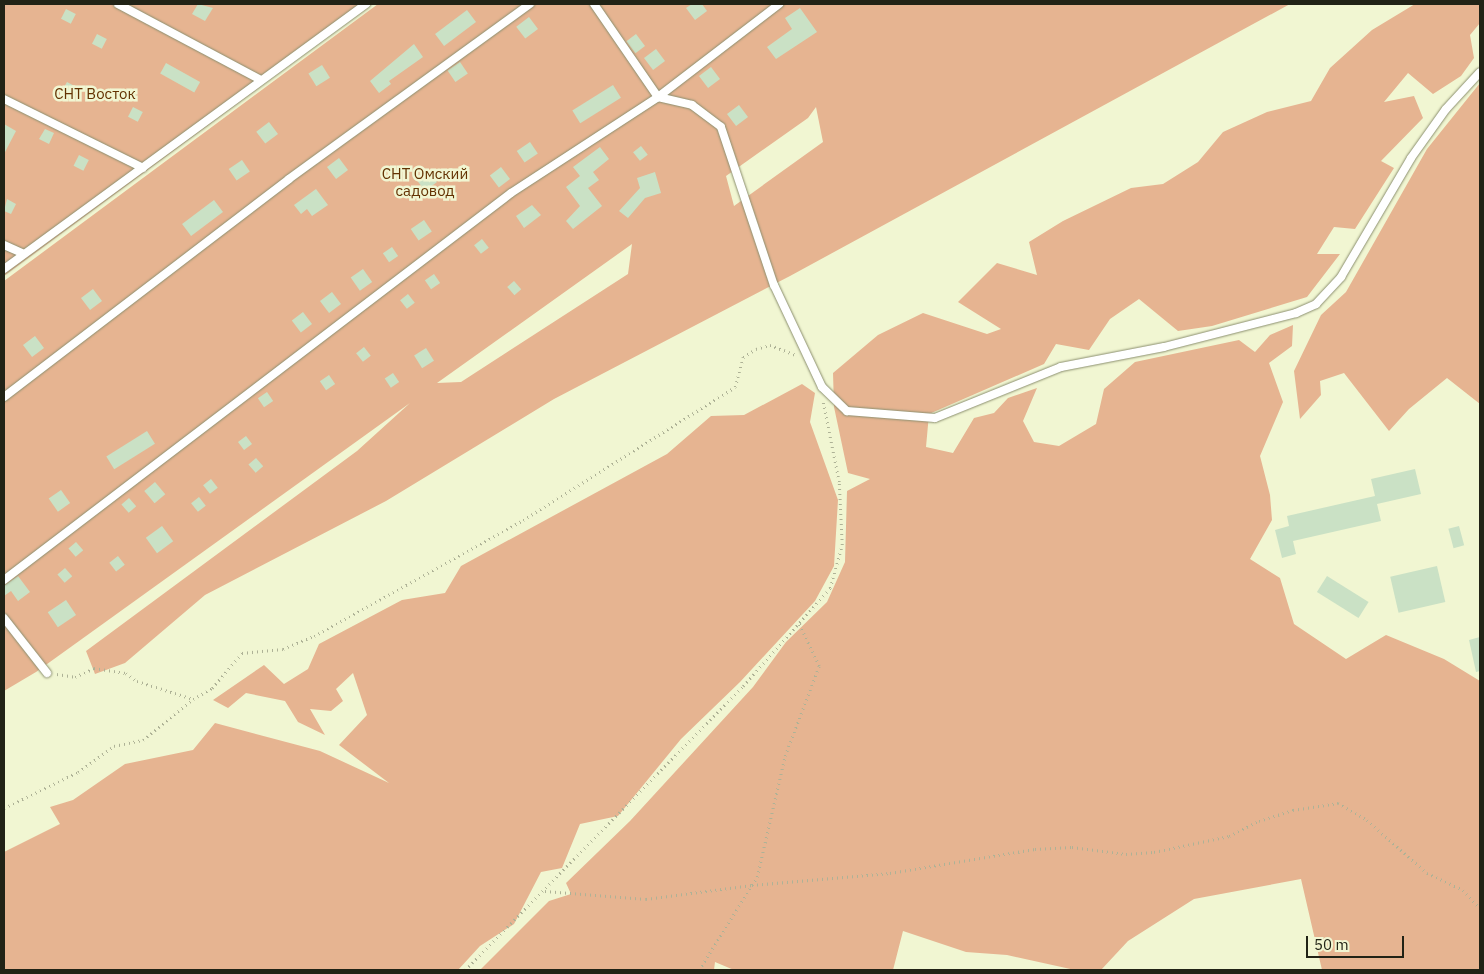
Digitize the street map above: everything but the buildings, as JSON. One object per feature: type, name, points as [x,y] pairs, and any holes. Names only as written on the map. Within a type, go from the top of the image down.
[{"type":"lane","points":[[118,4],[259,79]]},
{"type":"lane","points":[[4,269],[22,253],[143,168],[259,79],[366,4]]},
{"type":"lane","points":[[4,397],[289,179],[530,4]]},
{"type":"lane","points":[[594,4],[658,97],[692,105],[721,127],[774,285],[822,386],[848,410],[935,418],[1061,367],[1164,347],[1296,313],[1316,304],[1341,277],[1416,151],[1446,109],[1480,72]]},
{"type":"lane","points":[[4,580],[511,193],[658,97],[780,4]]},
{"type":"lane","points":[[4,100],[143,168]]},
{"type":"lane","points":[[4,245],[22,253]]},
{"type":"lane","points":[[4,618],[47,673]]},
{"type":"path","points":[[4,808],[78,772],[114,746],[143,740],[192,699],[212,688],[242,653],[283,649],[314,636],[523,520],[735,387],[743,357],[756,349],[770,345],[809,360]]},
{"type":"path","points":[[464,970],[545,890],[799,624],[830,588],[842,545],[839,482],[823,416],[822,386]]},
{"type":"path","points":[[699,970],[757,877],[785,756],[819,666],[799,624]]},
{"type":"path","points":[[47,673],[75,677],[94,668],[126,673],[137,681],[192,699]]},
{"type":"path","points":[[545,890],[646,900],[752,885],[890,873],[1035,850],[1072,847],[1126,854],[1154,852],[1229,836],[1259,821],[1293,810],[1338,803],[1366,820],[1426,873],[1463,890],[1480,908]]},
{"type":"green space","name":"СНТ Восток","points":[[4,4],[372,4],[4,276]]},
{"type":"green space","name":"СНТ Омский садовод","points":[[378,4],[1290,4],[790,276],[554,399],[386,501],[205,595],[125,663],[95,674],[86,651],[357,451],[410,403],[36,672],[4,691],[4,281]],"holes":[[[816,107],[823,142],[734,206],[726,176],[808,118]],[[632,244],[628,274],[461,382],[437,383]]]},
{"type":"green space","points":[[1415,4],[1480,4],[1480,23],[1470,35],[1474,58],[1461,76],[1433,94],[1408,73],[1384,102],[1414,96],[1423,118],[1381,161],[1394,168],[1355,229],[1334,227],[1317,254],[1340,254],[1307,297],[1212,326],[1178,331],[1139,299],[1110,319],[1089,350],[1056,344],[1044,364],[929,414],[926,447],[953,453],[974,418],[994,413],[1008,398],[1037,388],[1023,421],[1034,442],[1059,446],[1096,424],[1104,389],[1135,362],[1239,340],[1255,352],[1270,335],[1293,325],[1292,346],[1269,363],[1283,402],[1260,456],[1270,495],[1272,520],[1250,559],[1280,578],[1294,624],[1346,659],[1386,635],[1444,659],[1480,681],[1480,970],[1322,970],[1301,879],[1194,899],[1128,941],[1101,970],[1075,970],[1007,955],[966,952],[903,931],[893,970],[734,970],[715,962],[714,970],[480,970],[549,901],[571,894],[566,883],[630,821],[753,687],[786,642],[827,602],[845,562],[847,491],[870,479],[848,473],[834,407],[833,373],[878,335],[923,313],[987,334],[1001,329],[958,302],[997,263],[1037,275],[1029,242],[1063,221],[1131,188],[1163,184],[1198,162],[1223,132],[1267,112],[1311,101],[1330,68],[1372,30]]},
{"type":"green space","points":[[1480,83],[1480,404],[1447,378],[1409,409],[1389,431],[1344,373],[1320,381],[1321,395],[1300,419],[1294,371],[1321,315],[1346,292],[1427,149]]},
{"type":"green space","points":[[802,384],[815,393],[810,422],[838,500],[834,566],[815,601],[740,682],[681,739],[618,816],[580,824],[562,868],[541,872],[514,924],[480,946],[458,970],[4,970],[4,852],[60,824],[50,807],[73,800],[125,764],[193,750],[215,723],[320,751],[389,783],[339,745],[367,715],[353,673],[336,689],[343,701],[331,711],[310,709],[325,735],[298,722],[285,701],[246,693],[228,708],[213,700],[264,665],[284,684],[308,669],[319,644],[402,600],[445,593],[461,566],[667,454],[711,416],[744,415]]}]
